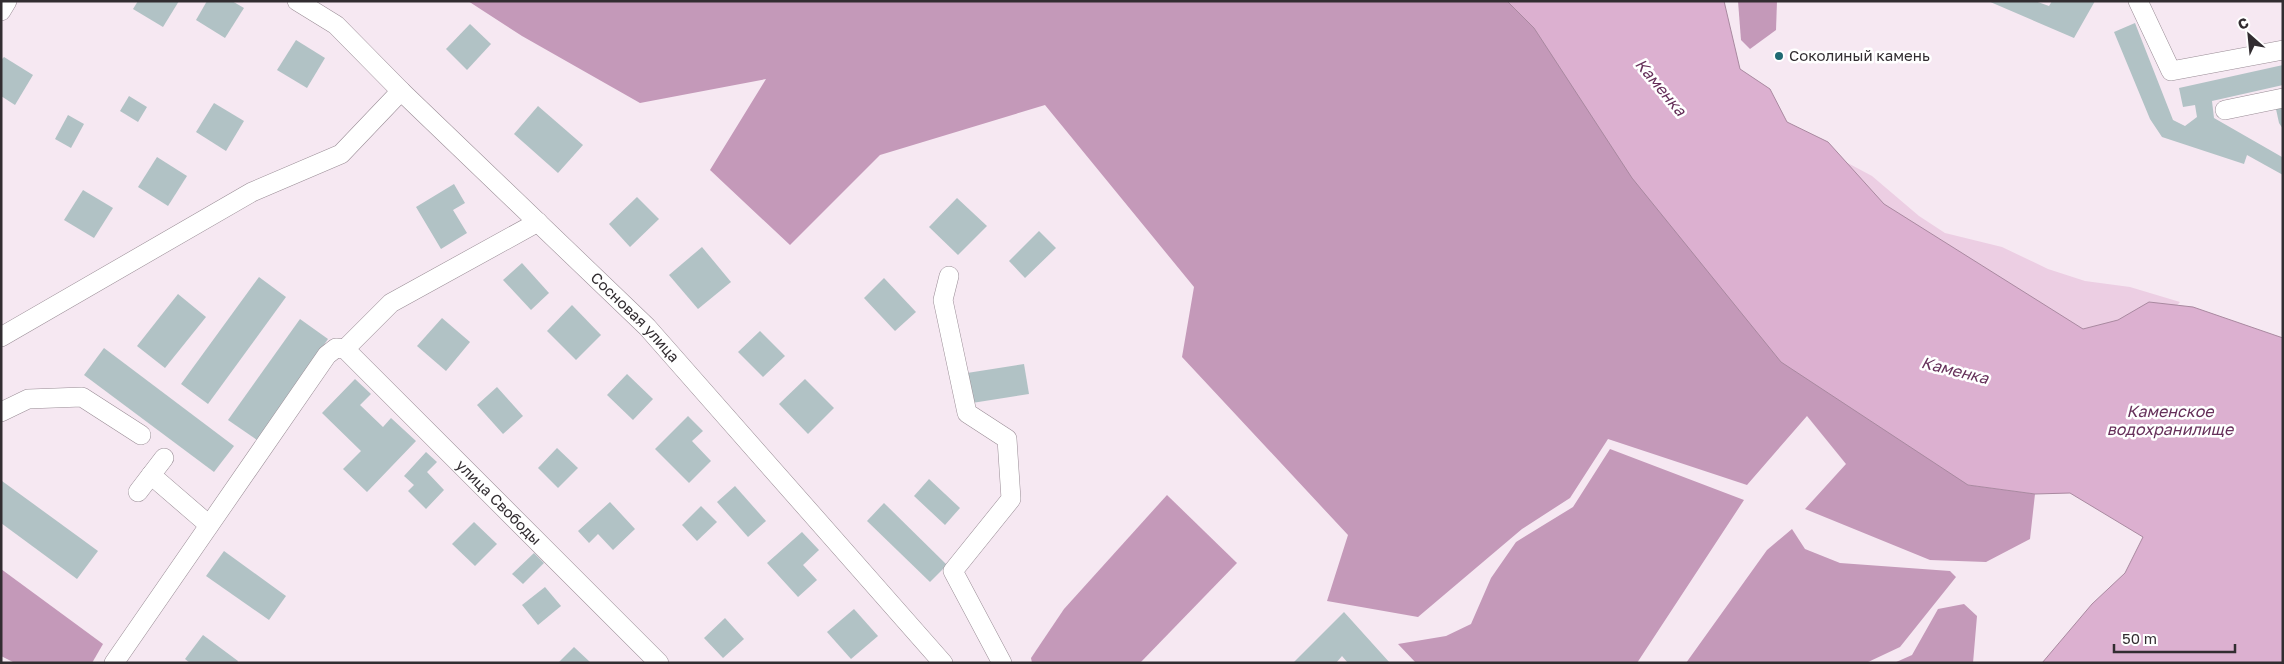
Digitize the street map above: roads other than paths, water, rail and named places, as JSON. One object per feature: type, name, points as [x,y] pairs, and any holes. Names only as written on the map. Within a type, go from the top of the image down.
[{"type":"street","points":[[1,11],[8,1]]},
{"type":"street","name":"Сосновая улица","points":[[297,1],[336,25],[401,91],[648,327],[943,663]]},
{"type":"street","points":[[2138,1],[2171,71],[2283,50]]},
{"type":"street","points":[[1,337],[252,192],[341,154],[401,91]]},
{"type":"street","points":[[2225,110],[2283,98]]},
{"type":"street","points":[[114,663],[327,355],[340,348],[391,303],[538,222]]},
{"type":"street","points":[[949,276],[943,300],[967,413],[1007,439],[1012,499],[953,571],[1002,663]]},
{"type":"street","name":"улица Свободы","points":[[340,348],[660,663]]},
{"type":"street","points":[[1,412],[28,399],[82,397],[141,435]]},
{"type":"street","points":[[138,492],[164,458]]},
{"type":"street","points":[[151,475],[209,525]]},
{"type":"water","name":"Каменское водохранилище","points":[[1507,1],[1724,1],[1740,69],[1770,89],[1787,122],[1828,142],[1884,204],[2083,329],[2118,320],[2149,302],[2193,307],[2283,338],[2283,663],[2042,663],[2092,604],[2125,573],[2143,537],[2070,493],[2035,494],[1968,485],[1781,362],[1632,178],[1534,28]]},
{"type":"place","name":"Соколиный камень","points":[[1779,56]]},
{"type":"water label","name":"Каменка","points":[[1661,87]]},
{"type":"water label","name":"Каменка","points":[[1955,370]]}]
